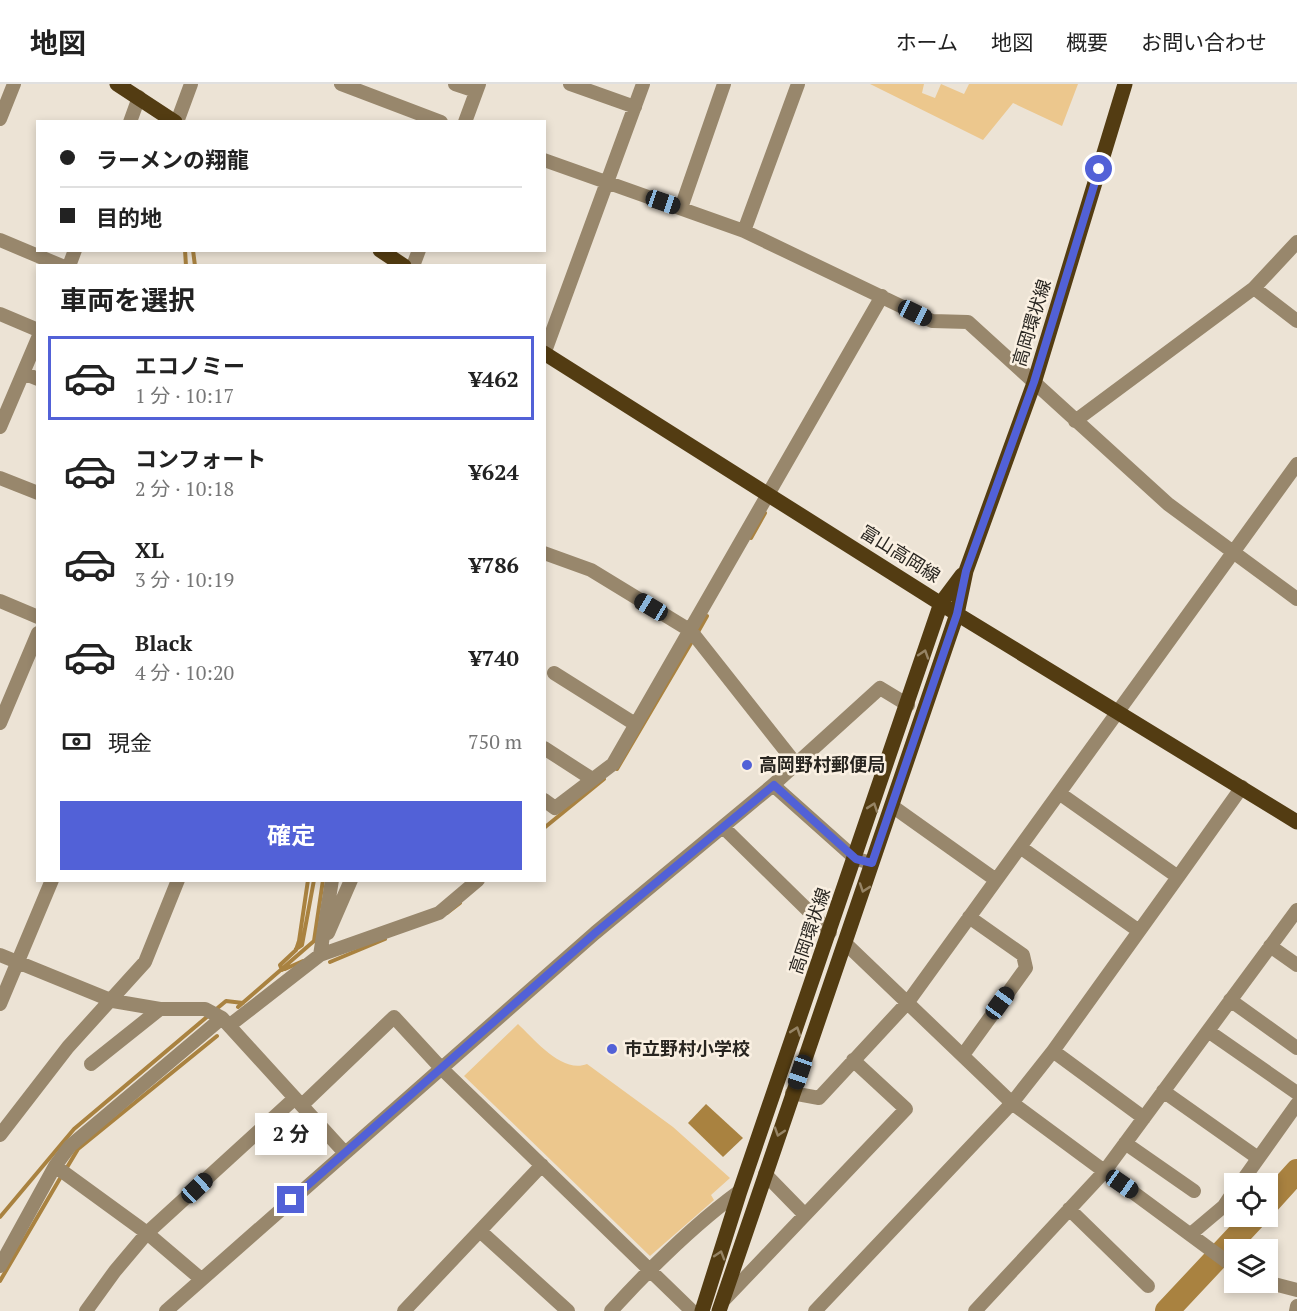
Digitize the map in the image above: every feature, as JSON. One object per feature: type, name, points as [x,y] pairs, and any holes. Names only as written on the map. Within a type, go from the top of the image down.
[{"type":"main road","points":[[117,84],[173,120]]},
{"type":"main road","name":"高岡環状線","points":[[721,1306],[957,614],[966,571],[1034,382],[1125,84]]},
{"type":"main road","points":[[383,252],[401,264]]},
{"type":"main road","name":"富山高岡線","points":[[546,354],[957,614],[1297,822]]},
{"type":"main road","name":"高岡環状線","points":[[702,1311],[740,1191],[856,859],[941,603],[966,571]]},
{"type":"street","points":[[0,119],[14,84]]},
{"type":"street","points":[[177,120],[191,84]]},
{"type":"street","points":[[455,84],[477,88],[466,120]]},
{"type":"street","points":[[570,84],[635,106]]},
{"type":"street","points":[[546,350],[643,84]]},
{"type":"street","points":[[681,208],[724,84]]},
{"type":"street","points":[[744,231],[798,84]]},
{"type":"street","points":[[345,85],[436,120]]},
{"type":"street","points":[[131,120],[139,98]]},
{"type":"street","points":[[546,161],[744,231],[932,321],[968,322],[1168,504],[1297,599]]},
{"type":"street","points":[[0,240],[57,264]]},
{"type":"street","points":[[1075,421],[1254,288],[1297,242]]},
{"type":"street","points":[[1254,288],[1297,321]]},
{"type":"street","points":[[547,807],[555,808],[613,764],[635,724],[694,634],[768,493],[882,296]]},
{"type":"street","points":[[0,314],[36,329]]},
{"type":"street","points":[[0,427],[36,343]]},
{"type":"street","points":[[23,373],[36,378]]},
{"type":"street","points":[[792,1093],[819,1098],[908,1002],[1297,464]]},
{"type":"street","points":[[0,478],[36,492]]},
{"type":"street","points":[[546,554],[591,570],[694,634],[796,764]]},
{"type":"street","points":[[0,601],[36,615]]},
{"type":"street","points":[[0,723],[36,638]]},
{"type":"street","points":[[554,673],[635,724]]},
{"type":"street","points":[[166,1311],[441,1068],[649,897],[723,827],[774,785],[880,688],[908,705]]},
{"type":"street","points":[[546,749],[592,779]]},
{"type":"street","points":[[774,785],[856,859],[872,863]]},
{"type":"street","points":[[815,1311],[1012,1102],[1053,1052],[1242,787]]},
{"type":"street","points":[[1059,793],[1178,876]]},
{"type":"street","points":[[892,806],[996,880]]},
{"type":"street","points":[[723,827],[830,932]]},
{"type":"street","points":[[1020,847],[1139,931]]},
{"type":"street","points":[[0,1004],[51,882]]},
{"type":"street","points":[[0,1135],[68,1047],[113,1001],[146,962],[177,882]]},
{"type":"street","points":[[320,955],[332,882]]},
{"type":"street","points":[[323,941],[340,909],[350,882]]},
{"type":"street","points":[[0,1266],[62,1171],[70,1146],[226,1021],[320,955],[439,913],[476,882]]},
{"type":"street","points":[[975,1311],[1104,1172],[1297,910]]},
{"type":"street","points":[[963,1055],[1026,968],[1023,955],[969,917]]},
{"type":"street","points":[[844,943],[1012,1102],[1224,1259]]},
{"type":"street","points":[[1270,946],[1297,965]]},
{"type":"street","points":[[0,954],[113,1001],[160,1009],[205,1009],[226,1021],[345,1153]]},
{"type":"street","points":[[1230,1000],[1297,1048]]},
{"type":"street","points":[[91,1064],[160,1009]]},
{"type":"street","points":[[87,1311],[115,1271],[147,1233],[394,1017],[441,1068],[692,1311]]},
{"type":"street","points":[[1208,1031],[1297,1093]]},
{"type":"street","points":[[1053,1052],[1144,1118]]},
{"type":"street","points":[[721,1306],[906,1109],[853,1060]]},
{"type":"street","points":[[1163,1091],[1258,1158]]},
{"type":"street","points":[[1248,1173],[1297,1104]]},
{"type":"street","points":[[1125,1143],[1194,1191]]},
{"type":"street","points":[[404,1311],[542,1165]]},
{"type":"street","points":[[62,1171],[147,1233],[201,1279]]},
{"type":"street","points":[[765,1174],[805,1215]]},
{"type":"street","points":[[611,1311],[649,1269],[717,1208],[740,1191]]},
{"type":"street","points":[[1197,1237],[1224,1206]]},
{"type":"street","points":[[1070,1209],[1148,1286]]},
{"type":"street","points":[[480,1231],[568,1311]]},
{"type":"street","points":[[1278,1285],[1297,1290]]},
{"type":"street","points":[[1296,1311],[1297,1306]]},
{"type":"shaded area","points":[[870,84],[924,84],[922,93],[935,98],[941,84],[964,94],[969,84],[1078,84],[1062,126],[1013,103],[983,140]]},
{"type":"shaded area","points":[[518,1024],[558,1060],[578,1066],[587,1064],[673,1127],[730,1178],[711,1195],[714,1200],[650,1256],[464,1076]]},
{"type":"shaded area","points":[[706,1104],[743,1138],[723,1157],[688,1123]]},
{"type":"waterway","points":[[185,252],[186,264]]},
{"type":"waterway","points":[[193,252],[195,264]]},
{"type":"waterway","points":[[751,538],[765,513]]},
{"type":"waterway","points":[[698,632],[707,616]]},
{"type":"waterway","points":[[617,769],[694,638]]},
{"type":"waterway","points":[[546,826],[604,779]]},
{"type":"waterway","points":[[282,970],[280,965],[296,950],[299,941],[308,882]]},
{"type":"waterway","points":[[296,949],[302,945],[314,882]]},
{"type":"waterway","points":[[238,1007],[314,941],[323,882]]},
{"type":"waterway","points":[[447,913],[460,903]]},
{"type":"waterway","points":[[330,962],[385,939]]},
{"type":"waterway","points":[[285,969],[303,961]]},
{"type":"waterway","points":[[214,1011],[226,1001],[243,1003]]},
{"type":"waterway","points":[[0,1217],[74,1129],[208,1016]]},
{"type":"waterway","points":[[66,1169],[78,1149],[217,1036]]},
{"type":"waterway","points":[[1278,1192],[1297,1171]]},
{"type":"waterway","points":[[0,1281],[62,1175]]},
{"type":"waterway","points":[[1167,1311],[1246,1227]]},
{"type":"place","name":"高岡野村郵便局","points":[[747,765]]},
{"type":"place","name":"市立野村小学校","points":[[612,1049]]},
{"type":"route","points":[[291,1200],[595,933],[774,785],[856,859],[872,863],[957,614],[966,571],[1034,382],[1099,169]]}]
